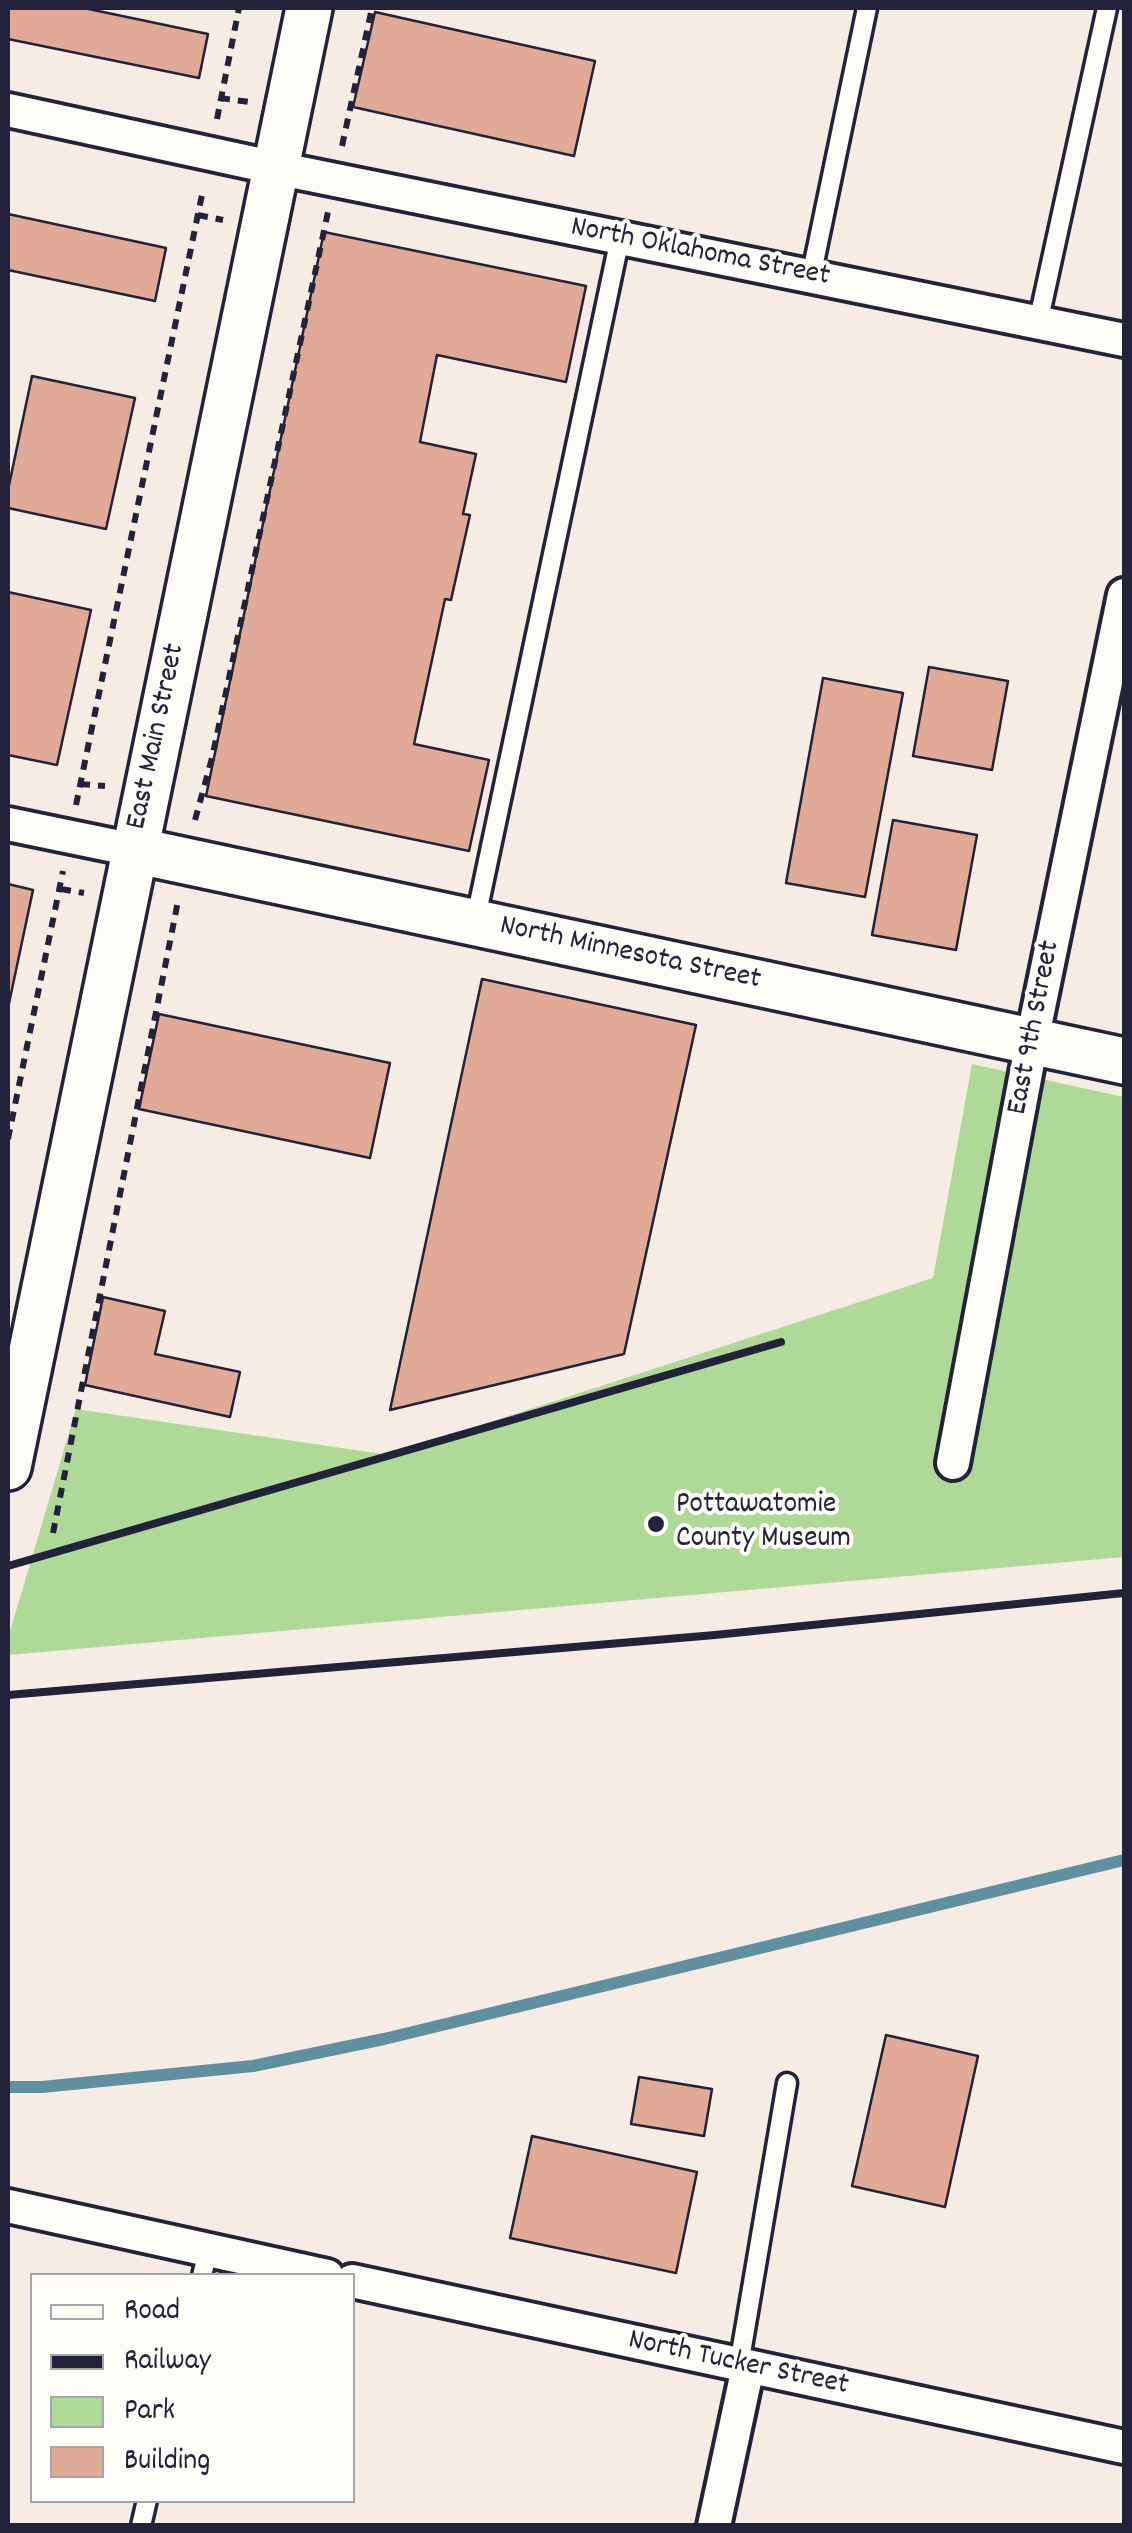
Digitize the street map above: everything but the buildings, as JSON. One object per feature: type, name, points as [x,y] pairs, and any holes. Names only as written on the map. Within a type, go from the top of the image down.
[{"type":"street","name":"East Main Street","points":[[8,1466],[308,8]]},
{"type":"street","name":"North Oklahoma Street","points":[[8,110],[1124,340]]},
{"type":"street","name":"East 9th Street","points":[[953,1462],[1032,1041],[1116,683],[1124,595]]},
{"type":"street","points":[[8,824],[134,850]]},
{"type":"street","name":"North Minnesota Street","points":[[134,850],[1124,1060]]},
{"type":"street","points":[[8,2206],[205,2262],[301,2273]]},
{"type":"street","name":"North Tucker Street","points":[[355,2282],[1124,2447]]},
{"type":"street","points":[[714,2526],[743,2366]]},
{"type":"lane","points":[[810,276],[867,8]]},
{"type":"lane","points":[[1038,322],[1107,8]]},
{"type":"lane","points":[[475,922],[620,238]]},
{"type":"lane","points":[[743,2366],[786,2083]]},
{"type":"path","points":[[8,1139],[239,8]]},
{"type":"path","points":[[53,1533],[187,861],[372,8]]},
{"type":"green space","points":[[972,1064],[1124,1097],[1124,1557],[8,1655],[8,1638],[76,1409],[389,1455],[933,1278]]},
{"type":"waterway","points":[[8,2087],[253,2066],[384,2039],[1124,1860]]},
{"type":"railway","points":[[8,1566],[781,1342]]},
{"type":"railway","points":[[8,1695],[715,1635],[1124,1593]]},
{"type":"place","name":"Pottawatomie County Museum","points":[[656,1524]]}]
